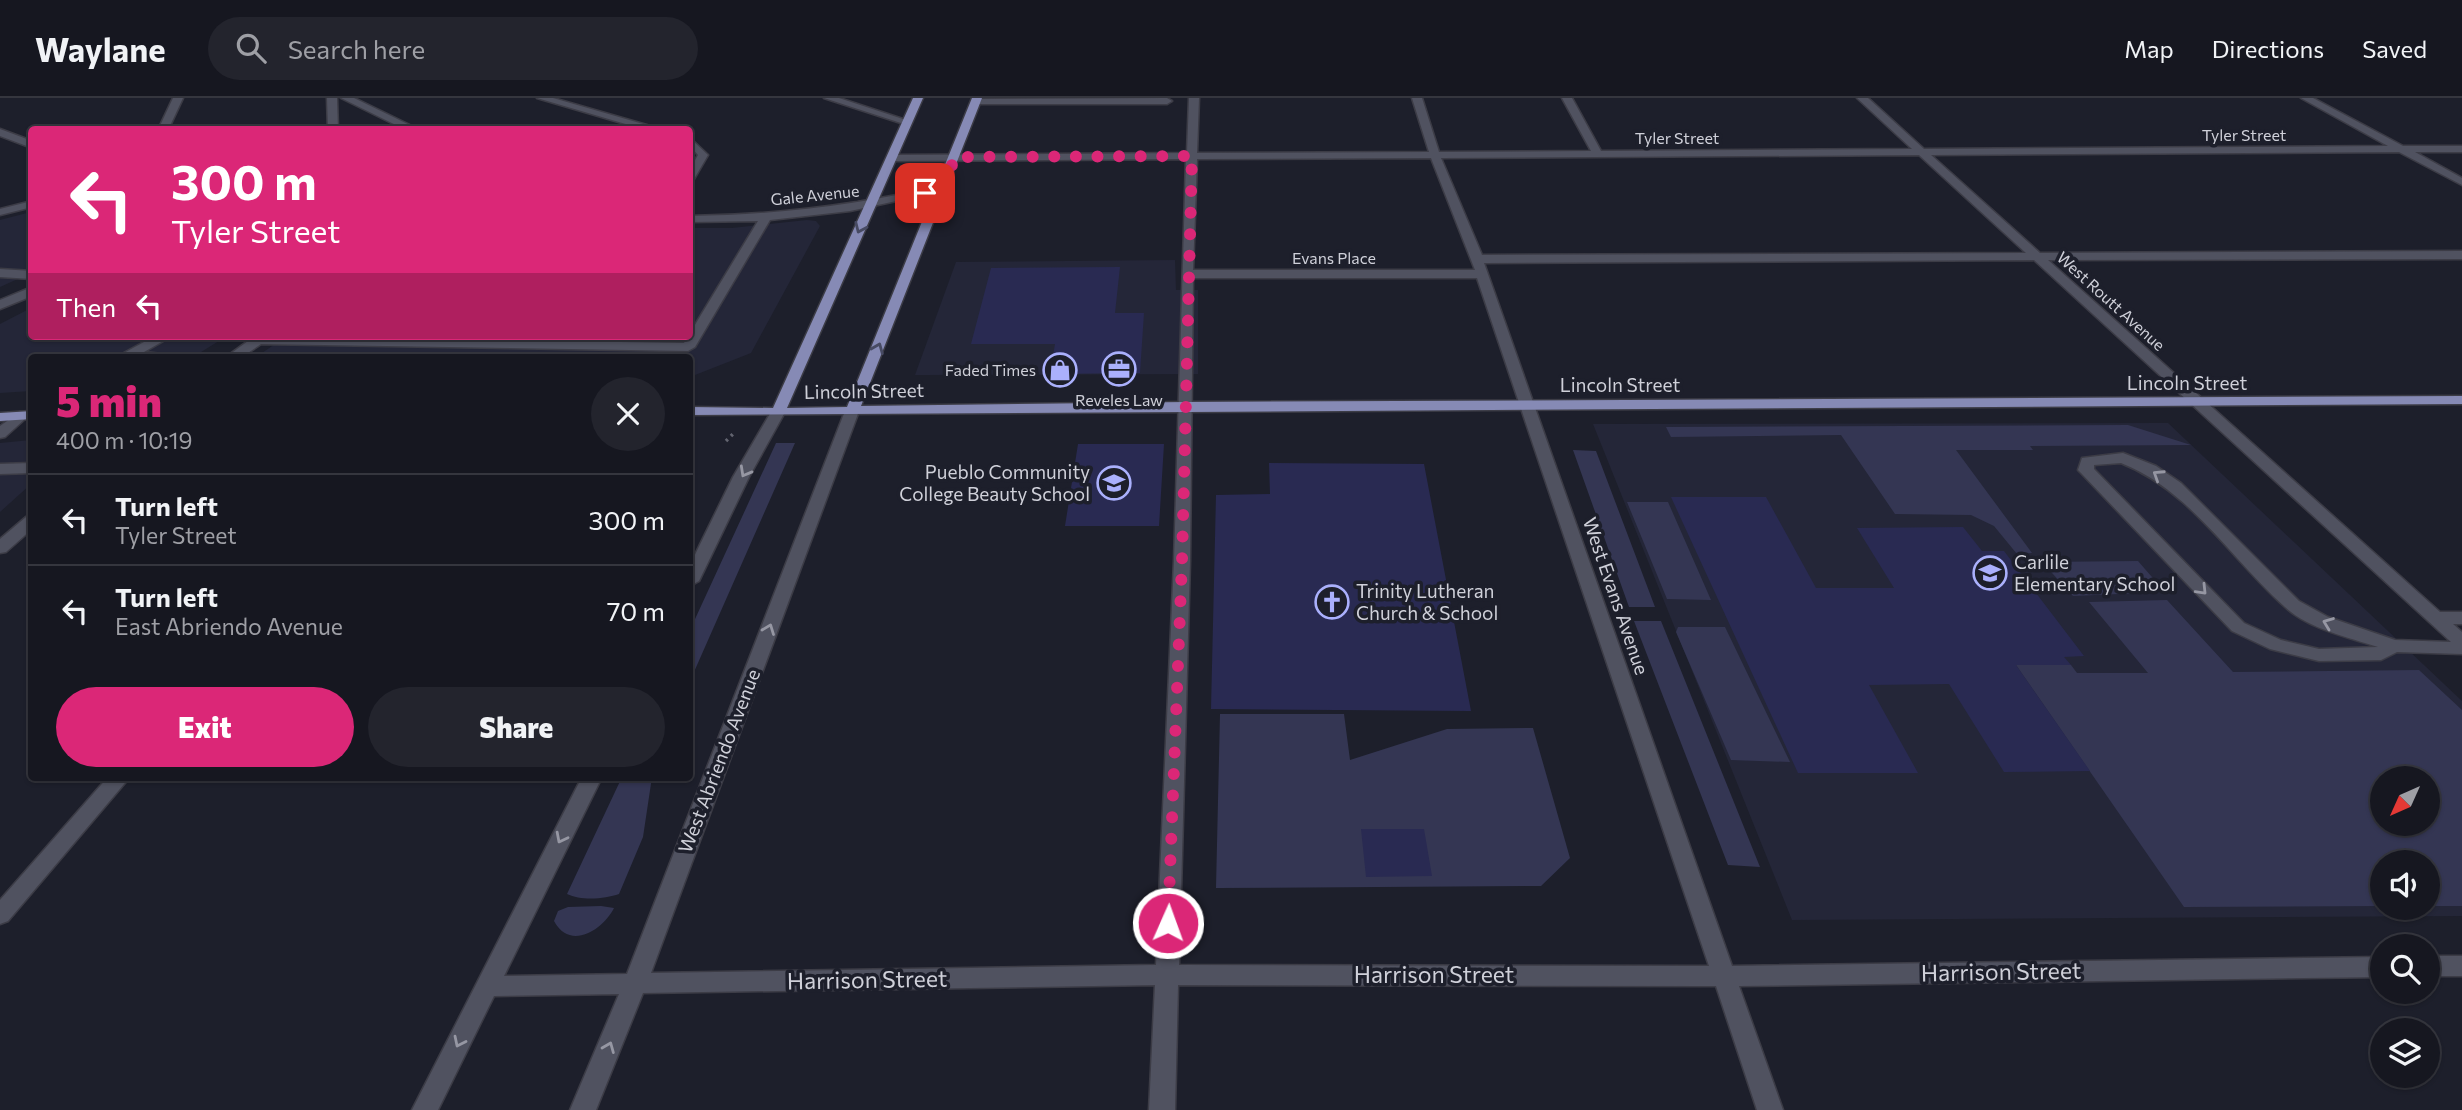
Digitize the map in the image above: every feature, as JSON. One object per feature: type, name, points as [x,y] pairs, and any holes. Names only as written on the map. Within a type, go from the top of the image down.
[{"type":"main road","points":[[778,412],[918,98]]},
{"type":"main road","points":[[852,411],[977,100]]},
{"type":"main road","name":"Lincoln Street","points":[[693,411],[1186,405],[2462,400]]},
{"type":"main road","points":[[0,417],[26,415]]},
{"type":"street","points":[[165,126],[178,98]]},
{"type":"street","points":[[332,98],[333,126]]},
{"type":"street","points":[[346,98],[406,126]]},
{"type":"street","points":[[542,98],[644,126]]},
{"type":"street","points":[[829,98],[907,122]]},
{"type":"street","points":[[1162,1110],[1194,98]]},
{"type":"street","name":"West Evans Avenue","points":[[1417,98],[1435,155],[1479,266],[1528,405],[1770,1110]]},
{"type":"street","points":[[1567,98],[1598,154]]},
{"type":"street","name":"West Routt Avenue","points":[[1862,98],[2462,642]]},
{"type":"street","points":[[2306,98],[2462,182]]},
{"type":"street","points":[[977,100],[1167,101]]},
{"type":"street","points":[[0,132],[28,143]]},
{"type":"street","points":[[693,144],[703,155],[693,172]]},
{"type":"street","name":"Tyler Street","points":[[893,158],[2462,149]]},
{"type":"street","name":"Gale Avenue","points":[[693,219],[767,216],[871,204],[943,188]]},
{"type":"street","points":[[0,212],[28,205]]},
{"type":"street","points":[[693,340],[767,216]]},
{"type":"street","name":"Evans Place","points":[[1187,275],[1479,266],[2462,255]]},
{"type":"street","points":[[0,272],[28,275]]},
{"type":"street","points":[[0,305],[28,293]]},
{"type":"street","points":[[129,354],[157,340]]},
{"type":"street","points":[[237,354],[258,340]]},
{"type":"street","points":[[439,354],[452,340],[688,348],[693,340]]},
{"type":"street","name":"West Abriendo Avenue","points":[[583,1110],[635,984],[852,411]]},
{"type":"street","points":[[693,575],[778,412]]},
{"type":"street","points":[[0,434],[26,415]]},
{"type":"street","points":[[2393,646],[2381,654],[2319,655],[2276,645],[2238,626],[2086,470],[2087,460],[2123,458],[2151,469],[2175,486],[2293,605],[2322,621],[2393,646],[2462,648]]},
{"type":"street","points":[[0,469],[28,468]]},
{"type":"street","points":[[0,548],[28,524]]},
{"type":"street","points":[[693,542],[709,542]]},
{"type":"street","points":[[2435,618],[2462,618]]},
{"type":"street","points":[[0,915],[117,781]]},
{"type":"street","points":[[425,1110],[590,781]]},
{"type":"street","points":[[2440,967],[2462,966]]},
{"type":"street","name":"Harrison Street","points":[[487,986],[1167,975],[1723,976],[2370,967]]},
{"type":"path","points":[[726,441],[734,432]]},
{"type":"shaded area","points":[[28,213],[28,274],[0,287],[0,220]]},
{"type":"shaded area","points":[[807,220],[816,221],[820,226],[751,353],[695,375],[693,354],[260,354],[281,340],[693,340],[693,228],[732,228]]},
{"type":"shaded area","points":[[1175,260],[1176,290],[1198,290],[1198,374],[915,375],[956,262]]},
{"type":"shaded area","points":[[28,310],[28,340],[221,340],[198,354],[28,354],[28,391],[0,393],[0,324]]},
{"type":"shaded area","name":"Carlile Elementary School","points":[[2168,423],[2462,701],[2462,916],[2440,916],[2440,850],[2370,850],[2370,917],[1792,920],[1593,424]]},
{"type":"shaded area","points":[[2128,425],[2191,445],[2030,446],[2033,450],[1956,450],[2032,553],[2017,554],[1994,526],[1971,515],[1895,514],[1841,435],[1671,437],[1666,427]]},
{"type":"shaded area","points":[[28,440],[28,487],[0,512],[0,443]]},
{"type":"shaded area","points":[[776,443],[795,443],[693,674],[693,623]]},
{"type":"shaded area","points":[[1573,450],[1596,451],[1655,607],[1629,607]]},
{"type":"shaded area","points":[[1627,502],[1668,502],[1711,600],[1667,599]]},
{"type":"shaded area","points":[[2138,561],[2165,592],[2073,596],[2042,562]]},
{"type":"shaded area","points":[[2167,600],[2233,672],[2419,670],[2462,710],[2462,906],[2440,906],[2440,850],[2370,850],[2370,906],[2184,907],[2016,665],[2071,665],[2077,673],[2148,673],[2089,602]]},
{"type":"shaded area","points":[[1634,621],[1661,621],[1760,867],[1728,865]]},
{"type":"shaded area","points":[[1678,627],[1725,627],[1790,762],[1731,760],[1676,632]]},
{"type":"shaded area","points":[[1220,714],[1344,714],[1350,760],[1447,729],[1533,728],[1570,858],[1541,886],[1216,888]]},
{"type":"shaded area","points":[[620,781],[651,781],[643,837],[619,894],[579,898],[567,894]]},
{"type":"shaded area","points":[[568,907],[614,908],[602,924],[586,934],[569,935],[554,921],[558,911]]},
{"type":"building","points":[[1120,267],[1115,313],[1144,313],[1140,373],[1050,374],[1055,344],[971,344],[991,268]]},
{"type":"building","points":[[1078,444],[1164,444],[1159,526],[1065,526]]},
{"type":"building","name":"Trinity Lutheran Church & School","points":[[1269,463],[1424,464],[1471,711],[1211,709],[1216,495],[1270,494]]},
{"type":"building","points":[[1671,497],[1766,497],[1816,588],[1894,588],[1857,528],[1963,527],[1982,551],[2004,551],[2084,656],[2064,657],[2071,665],[2016,665],[2090,771],[2004,772],[1949,684],[1869,685],[1918,773],[1798,773]]},
{"type":"building","points":[[1361,829],[1424,829],[1432,876],[1366,877]]},
{"type":"place","name":"Reveles Law","points":[[1119,369]]},
{"type":"place","name":"Faded Times","points":[[1060,370]]},
{"type":"place","name":"Pueblo Community College Beauty School","points":[[1114,483]]},
{"type":"place","name":"Carlile Elementary School","points":[[1990,573]]},
{"type":"place","name":"Trinity Lutheran Church & School","points":[[1332,602]]},
{"type":"route","points":[[925,193],[943,188],[955,157],[1192,156],[1182,561],[1168,923]]}]
